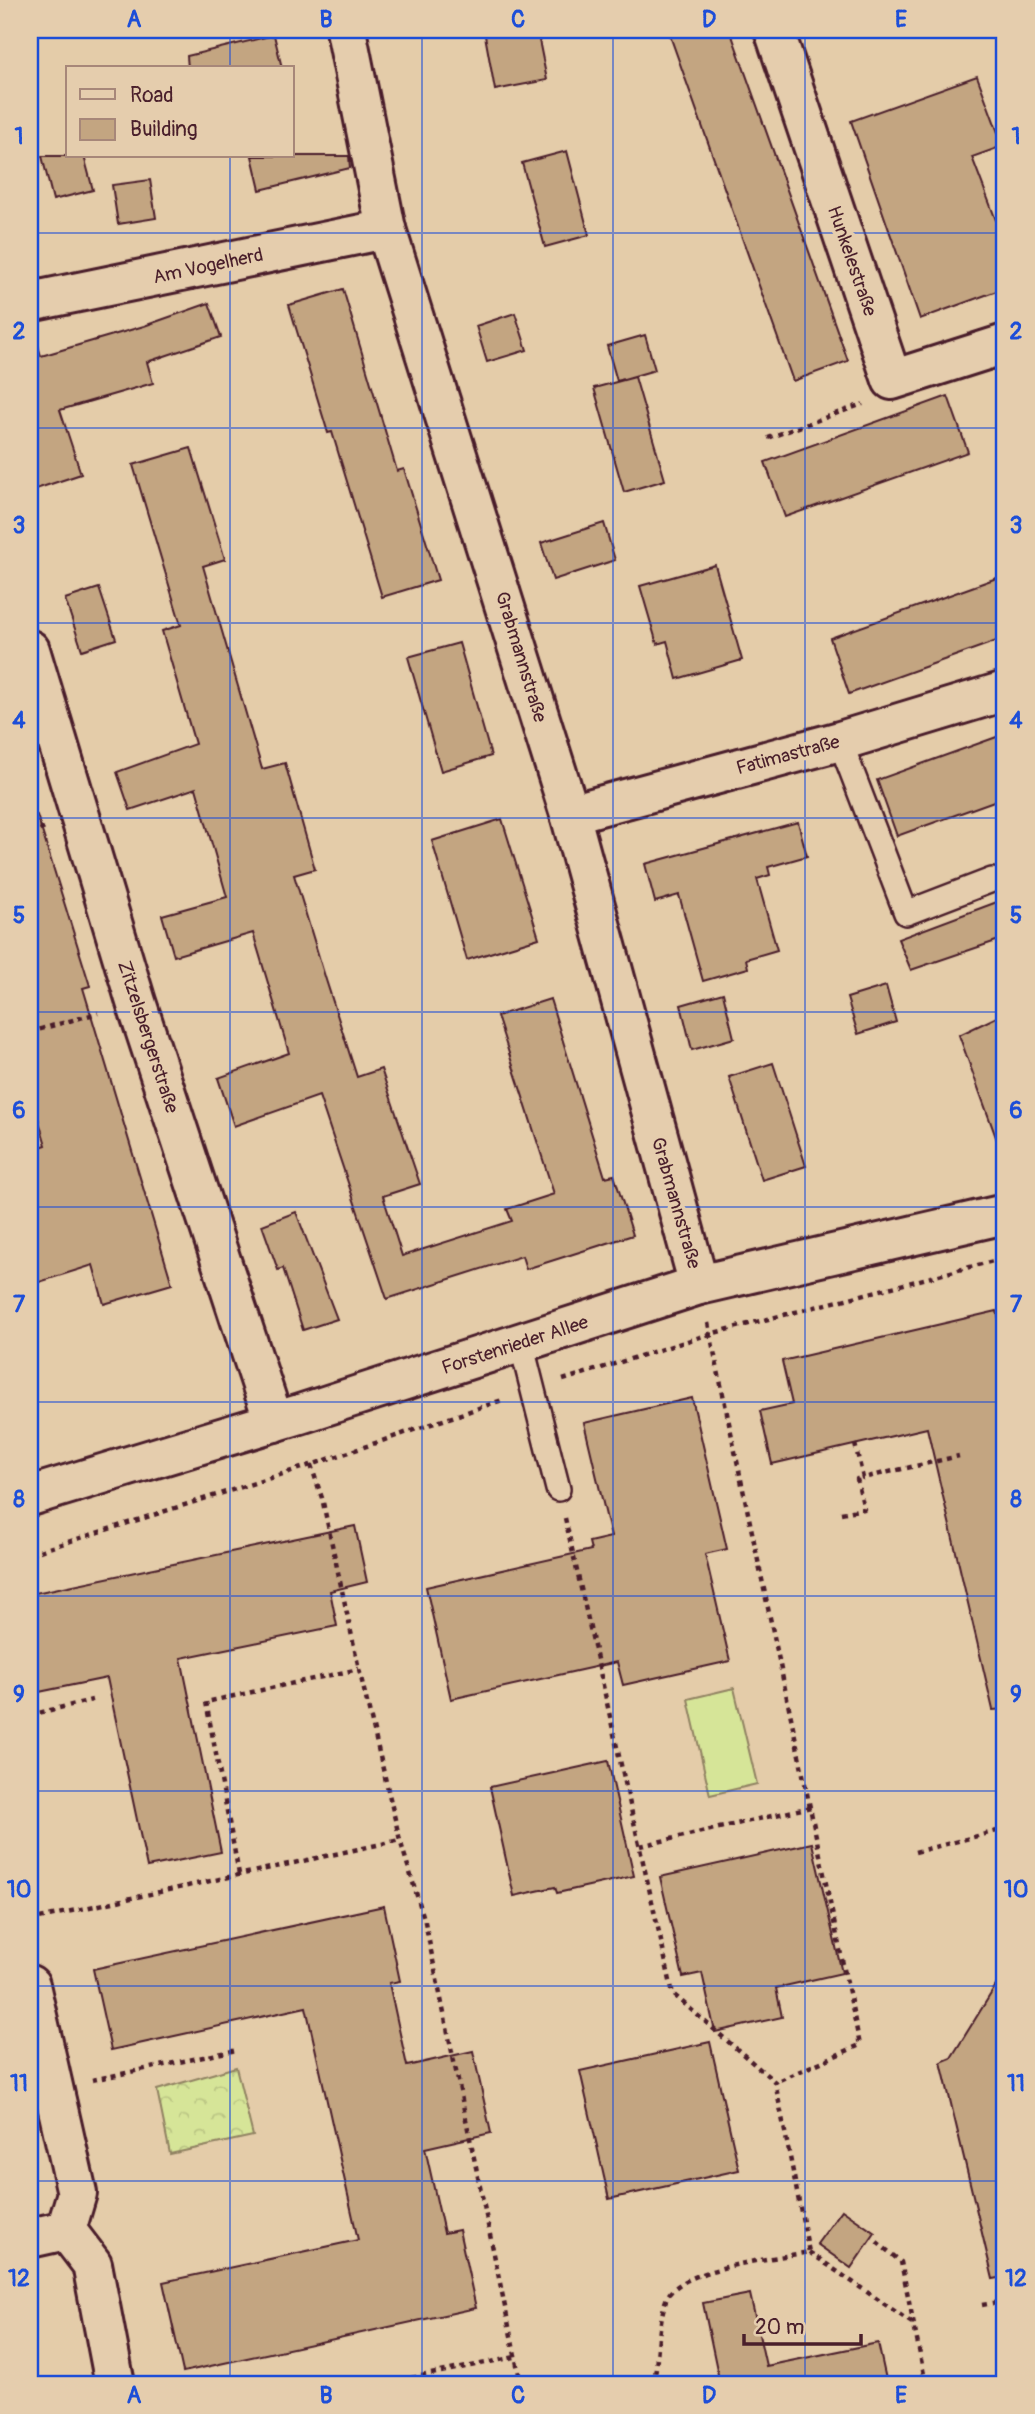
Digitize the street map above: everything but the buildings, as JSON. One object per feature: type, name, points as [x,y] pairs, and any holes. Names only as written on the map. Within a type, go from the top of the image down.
[{"type":"street","name":"Grabmannstraße","points":[[346,30],[386,229],[570,814],[699,1285]]},
{"type":"street","name":"Hunkelestraße","points":[[774,30],[892,380]]},
{"type":"street","name":"Am Vogelherd","points":[[30,302],[386,229]]},
{"type":"street","points":[[892,380],[1005,344]]},
{"type":"street","name":"Zitzelsbergerstraße","points":[[30,650],[136,1002],[274,1422]]},
{"type":"street","name":"Fatimastraße","points":[[570,814],[840,741],[1005,691]]},
{"type":"street","name":"Forstenrieder Allee","points":[[30,1496],[274,1422],[699,1285],[1005,1214]]},
{"type":"street","points":[[30,1985],[77,2193],[48,2234],[92,2264],[115,2384]]},
{"type":"lane","points":[[840,741],[906,913],[992,880]]},
{"type":"lane","points":[[521,1343],[558,1489]]},
{"type":"path","points":[[768,438],[861,406],[892,380]]},
{"type":"path","points":[[30,1032],[136,1002]]},
{"type":"path","points":[[699,1285],[860,2045],[775,2082]]},
{"type":"path","points":[[855,1444],[863,1478]]},
{"type":"path","points":[[841,1513],[864,1509],[858,1479],[959,1456]]},
{"type":"path","points":[[311,1465],[322,1498],[400,1840],[425,1922],[521,2384]]},
{"type":"path","points":[[558,1489],[673,1994],[775,2082],[809,2252],[914,2323]]},
{"type":"path","points":[[240,1874],[206,1702],[359,1669]]},
{"type":"path","points":[[30,1715],[92,1700]]},
{"type":"path","points":[[640,1846],[811,1807]]},
{"type":"path","points":[[915,1852],[1005,1829]]},
{"type":"path","points":[[30,1920],[400,1840]]},
{"type":"path","points":[[54,2089],[237,2050]]},
{"type":"path","points":[[877,2242],[901,2262],[926,2384]]},
{"type":"path","points":[[649,2384],[655,2375],[666,2298],[682,2282],[705,2272],[809,2252]]},
{"type":"path","points":[[982,2305],[1005,2301]]},
{"type":"path","points":[[382,2384],[515,2357]]},
{"type":"green space","points":[[734,1688],[757,1784],[710,1795],[688,1699]]},
{"type":"green space","points":[[236,2067],[253,2136],[170,2154],[157,2090]]}]
